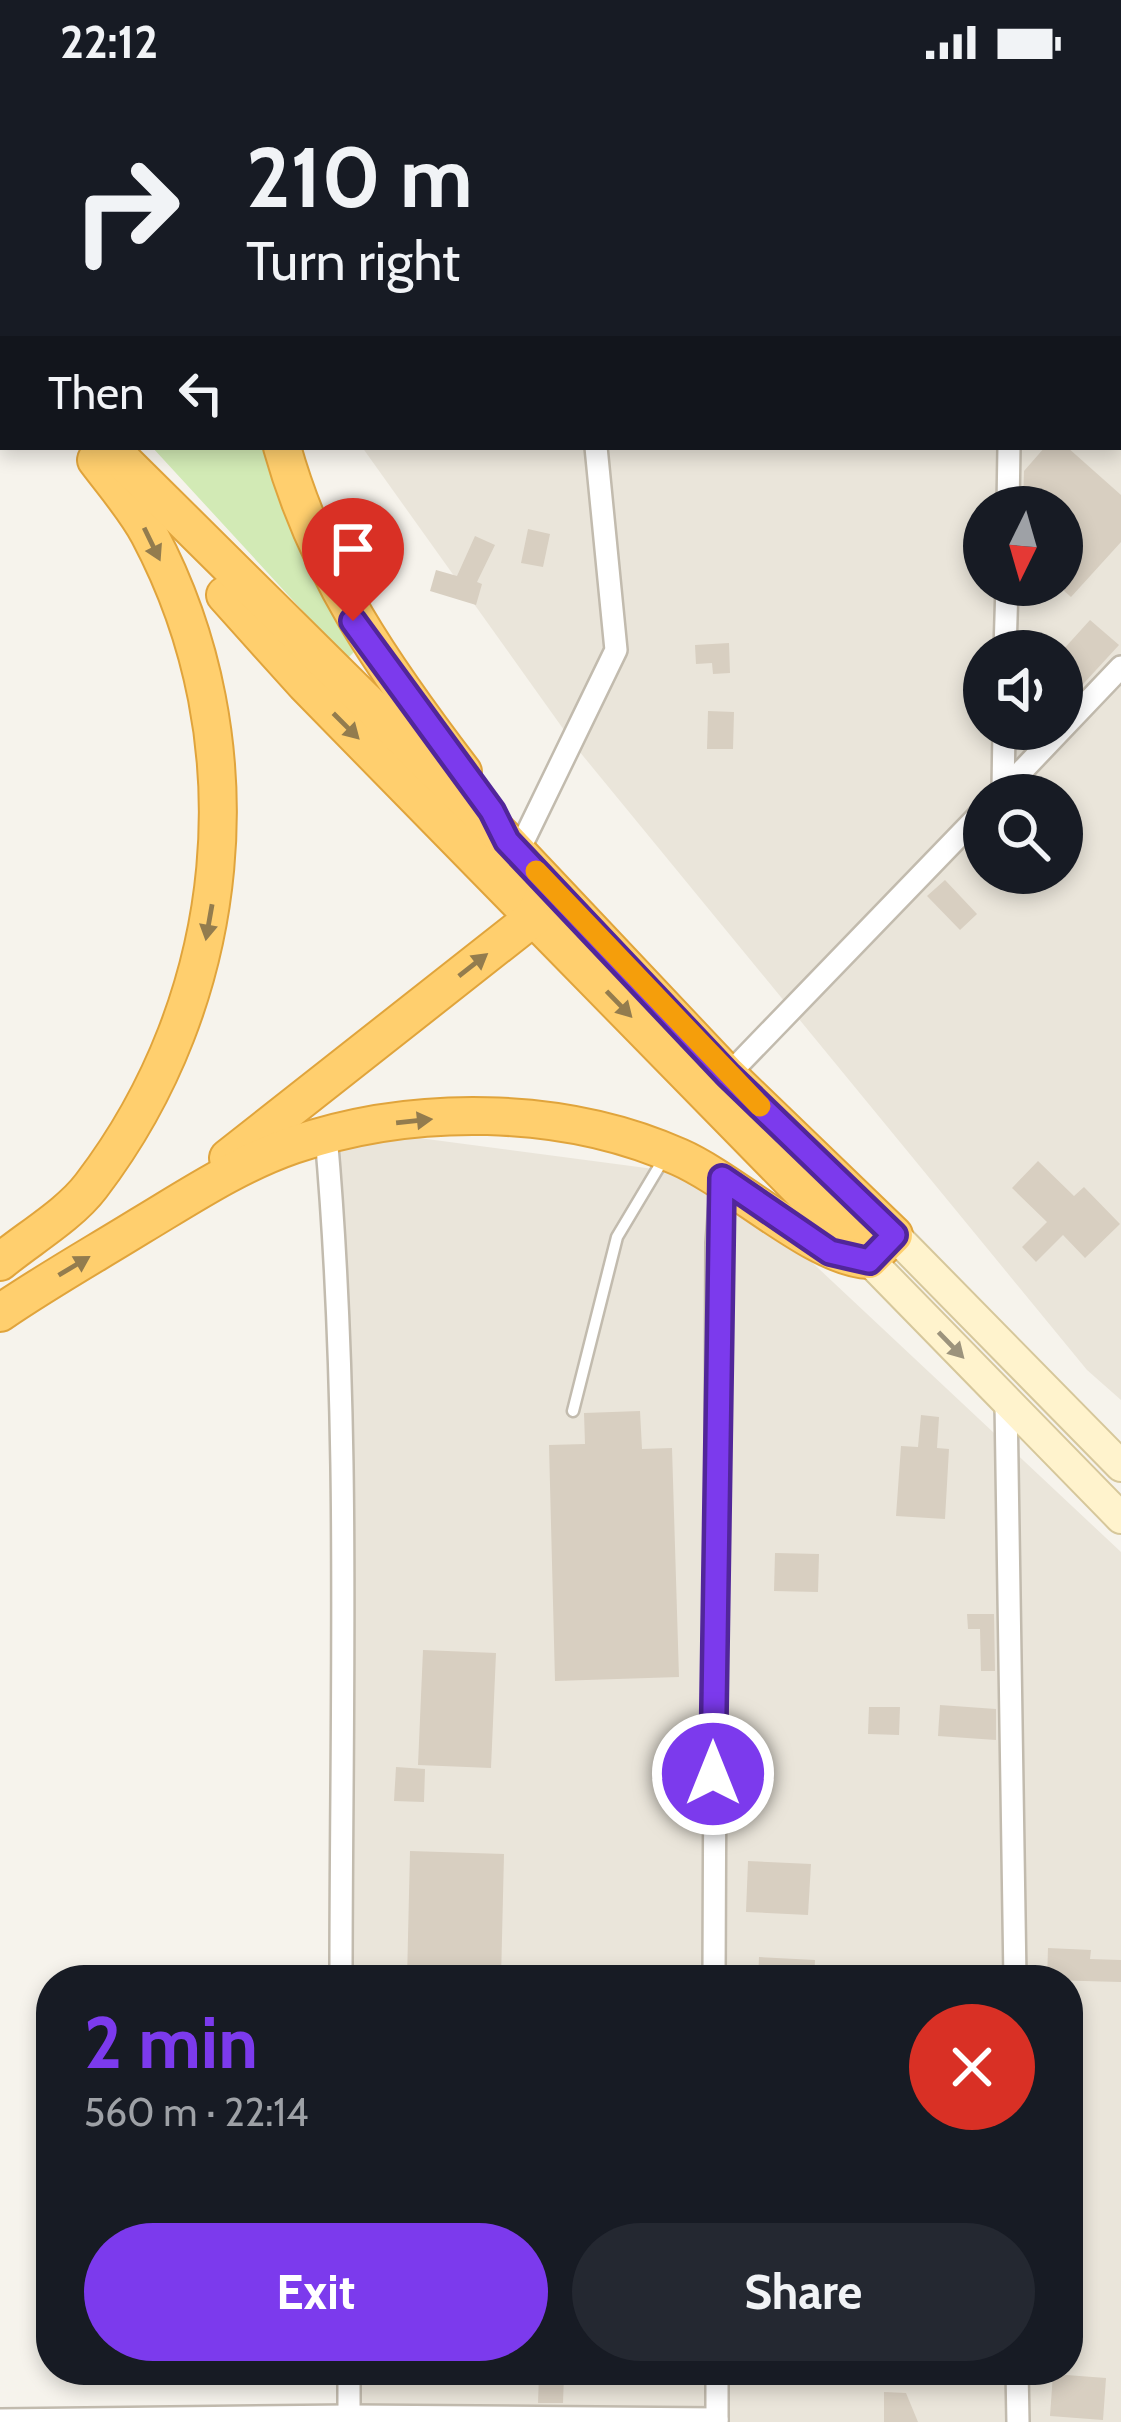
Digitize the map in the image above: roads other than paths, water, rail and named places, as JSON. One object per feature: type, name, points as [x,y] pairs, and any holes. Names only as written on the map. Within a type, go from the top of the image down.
[{"type":"highway","points":[[0,1262],[88,1190],[158,1082],[200,970],[219,861],[216,745],[195,644],[148,533],[89,450]]},
{"type":"highway","points":[[112,450],[522,856],[882,1248]]},
{"type":"highway","points":[[150,1220],[534,917],[544,897],[492,811],[353,621],[307,526],[283,450]]},
{"type":"highway","points":[[197,537],[209,570],[240,613],[534,917],[882,1248]]},
{"type":"highway","points":[[0,1313],[229,1172],[326,1135],[438,1119],[513,1119],[581,1126],[668,1152],[722,1178],[830,1252],[882,1248]]},
{"type":"main road","points":[[882,1248],[1006,1402],[1121,1518]]},
{"type":"main road","points":[[882,1248],[1118,1457]]},
{"type":"street","points":[[522,856],[616,650],[596,450]]},
{"type":"street","points":[[1008,486],[1009,450]]},
{"type":"street","points":[[1019,774],[1121,668]]},
{"type":"street","points":[[728,1075],[963,832]]},
{"type":"street","points":[[326,1135],[339,1275],[341,1965]]},
{"type":"street","points":[[714,1965],[717,1265],[722,1178]]},
{"type":"street","points":[[1006,1402],[1015,1965]]},
{"type":"street","points":[[349,2385],[350,2419]]},
{"type":"street","points":[[0,2420],[717,2421],[717,2385]]},
{"type":"street","points":[[1017,2385],[1018,2422]]},
{"type":"lane","points":[[573,1411],[617,1237],[668,1152]]}]
